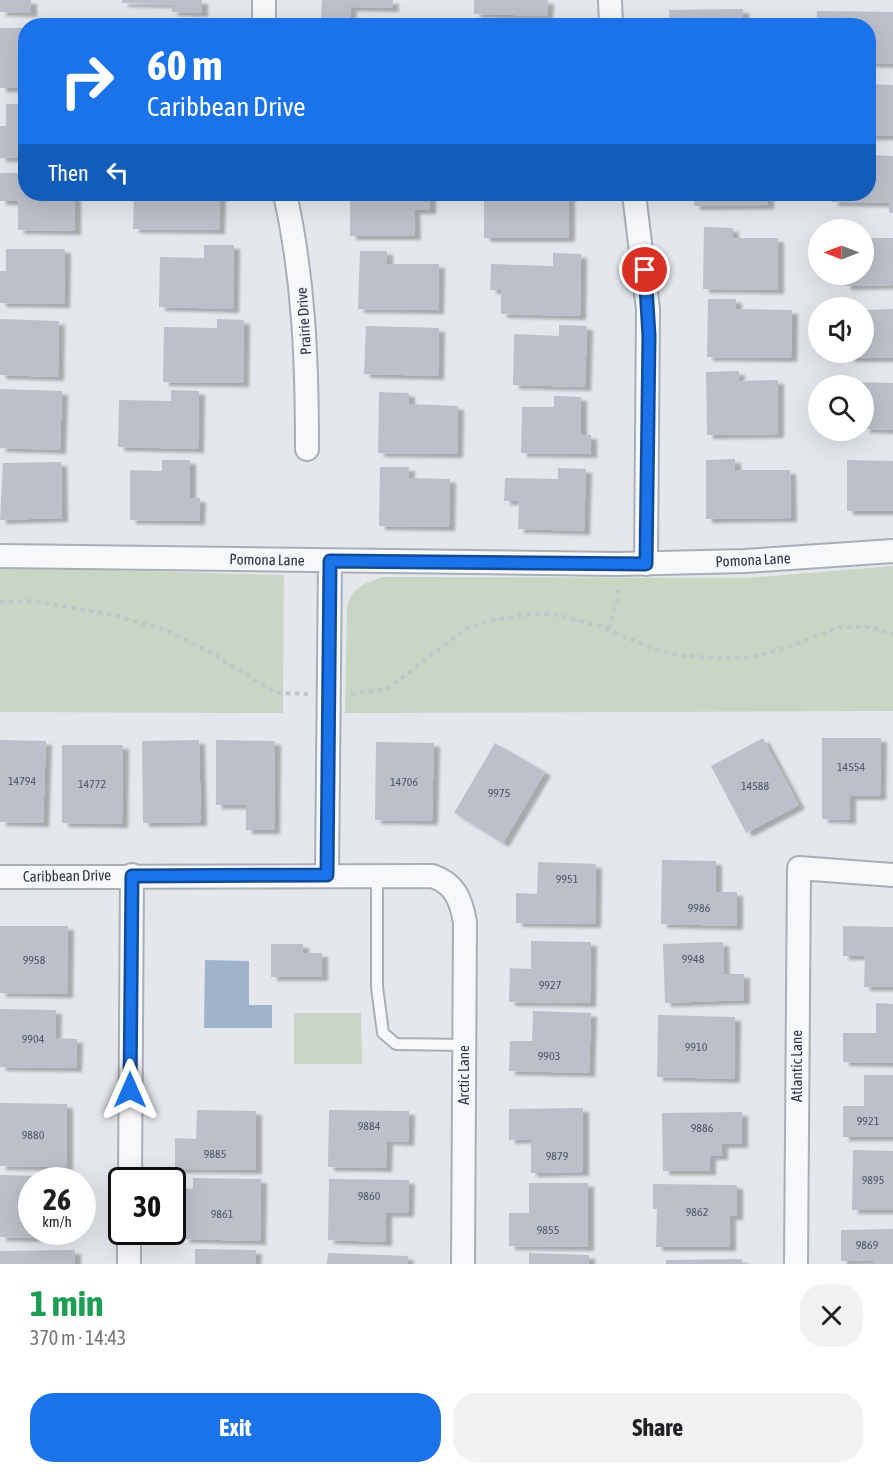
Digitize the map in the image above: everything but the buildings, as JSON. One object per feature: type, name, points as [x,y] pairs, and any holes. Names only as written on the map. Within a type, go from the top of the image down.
[{"type":"street","points":[[264,0],[264,18]]},
{"type":"street","points":[[610,0],[610,18]]},
{"type":"street","name":"Prairie Drive","points":[[286,201],[298,262],[306,330],[307,449]]},
{"type":"street","points":[[635,201],[645,265],[649,336],[646,564]]},
{"type":"street","name":"Pomona Lane","points":[[0,556],[646,564],[745,561],[893,550]]},
{"type":"street","points":[[327,875],[330,561]]},
{"type":"street","name":"Atlantic Lane","points":[[796,1264],[798,868],[893,875]]},
{"type":"street","points":[[130,1167],[132,876]]},
{"type":"street","name":"Caribbean Drive","points":[[0,877],[432,876],[445,880],[453,889]]},
{"type":"street","name":"Arctic Lane","points":[[453,889],[461,902],[465,922],[463,1264]]},
{"type":"street","points":[[129,1245],[129,1264]]},
{"type":"lane","points":[[377,876],[376,987],[383,1033],[396,1044],[464,1045]]},
{"type":"path","points":[[609,629],[618,599],[617,564]]},
{"type":"path","points":[[0,602],[34,601],[113,615],[153,626],[208,651],[276,693],[328,694],[387,689],[467,628],[494,620],[531,614],[552,615],[609,629],[654,649],[676,655],[724,659],[752,657],[779,650],[839,627],[871,627],[893,634]]},
{"type":"green space","points":[[893,566],[893,711],[345,713],[347,607],[356,590],[383,577],[747,578]]},
{"type":"green space","points":[[0,567],[284,575],[283,713],[0,712]]},
{"type":"green space","points":[[294,1013],[361,1013],[362,1064],[294,1064]]},
{"type":"water","points":[[205,960],[249,961],[249,1005],[272,1005],[272,1028],[204,1028]]},
{"type":"route","points":[[130,1090],[132,876],[327,875],[330,561],[646,564],[649,336],[645,270]]}]
